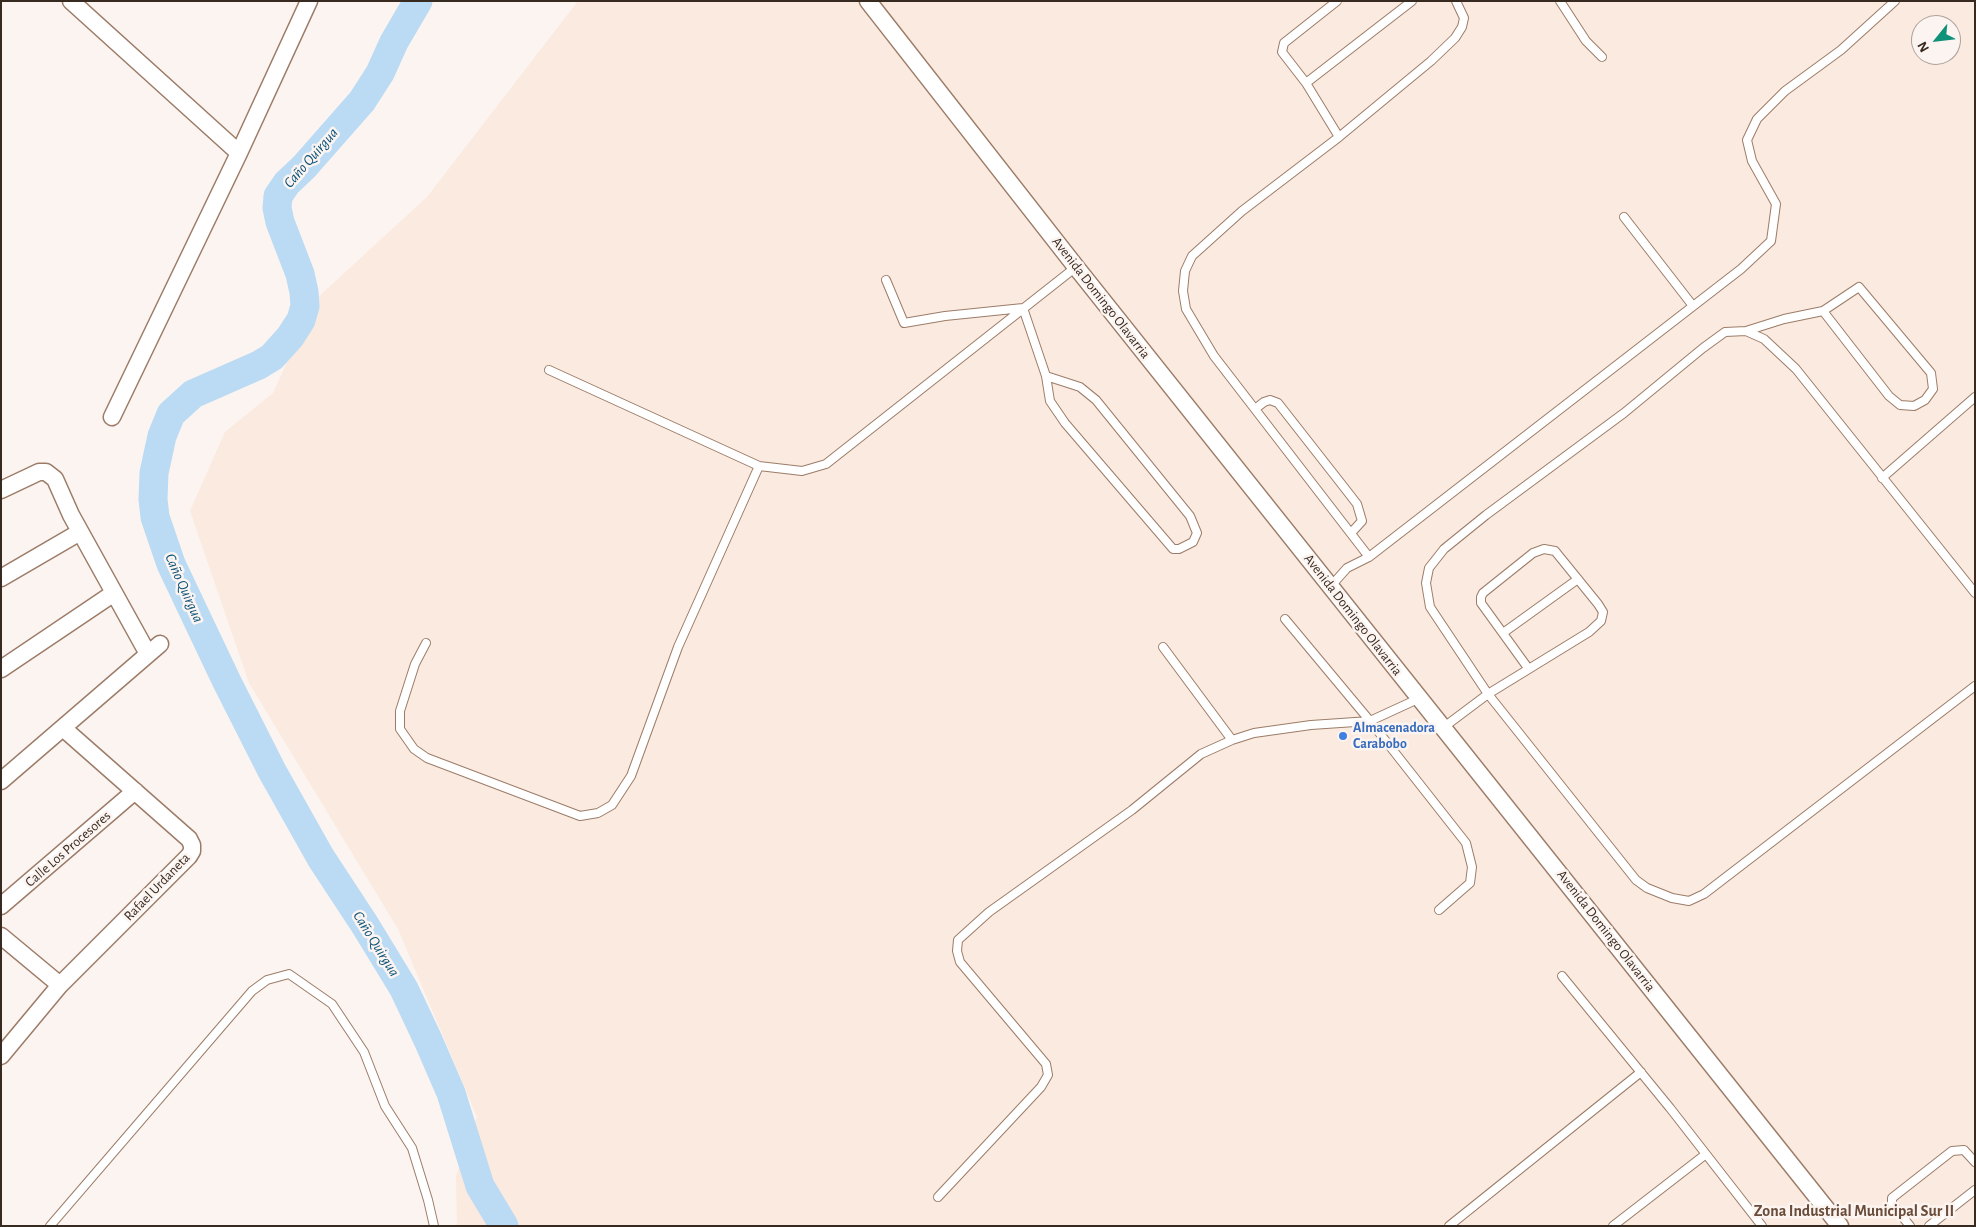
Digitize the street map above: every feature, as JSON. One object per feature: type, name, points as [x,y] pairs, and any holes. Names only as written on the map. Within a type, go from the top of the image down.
[{"type":"street","points":[[71,1],[239,153]]},
{"type":"street","points":[[112,417],[239,153],[309,1]]},
{"type":"street","name":"Avenida Domingo Olavarria","points":[[868,1],[1076,267],[1840,1226]]},
{"type":"street","points":[[1,490],[32,474],[46,472],[55,479],[80,532],[114,593],[154,649],[1,781]]},
{"type":"street","points":[[1,578],[80,532]]},
{"type":"street","points":[[1,669],[114,593]]},
{"type":"street","name":"Rafael Urdaneta","points":[[1,1056],[60,985],[192,851],[189,839],[63,728]]},
{"type":"street","name":"Calle Los Procesores","points":[[1,906],[134,791]]},
{"type":"street","points":[[1,936],[60,985]]},
{"type":"lane","points":[[1336,1],[1284,43],[1282,52],[1306,83],[1339,137]]},
{"type":"lane","points":[[1306,83],[1412,1]]},
{"type":"lane","points":[[1369,557],[1214,356],[1186,309],[1183,291],[1185,271],[1192,256],[1242,211],[1339,137],[1431,61],[1455,38],[1462,27],[1464,18],[1456,1]]},
{"type":"lane","points":[[1560,1],[1586,41],[1602,57]]},
{"type":"lane","points":[[1331,586],[1348,568],[1369,557],[1693,306],[1741,268],[1771,241],[1776,204],[1752,161],[1748,140],[1757,119],[1785,91],[1841,50],[1895,1]]},
{"type":"lane","points":[[1624,217],[1693,306]]},
{"type":"lane","points":[[549,370],[760,466],[802,471],[826,464],[1076,267]]},
{"type":"lane","points":[[886,280],[904,323],[945,316],[1023,308]]},
{"type":"lane","points":[[1823,311],[1889,396],[1900,405],[1914,406],[1925,400],[1933,389],[1931,373],[1859,287],[1823,311],[1784,318],[1746,331],[1725,332],[1624,413],[1486,515],[1444,549],[1429,568],[1426,583],[1430,607],[1488,694],[1636,880],[1647,888],[1672,898],[1689,900],[1704,894],[1975,686]]},
{"type":"lane","points":[[1023,308],[1046,376],[1050,401],[1065,423],[1173,549],[1179,549],[1193,542],[1197,533],[1190,516],[1096,400],[1080,387],[1046,376]]},
{"type":"lane","points":[[1746,331],[1764,339],[1796,369],[1975,592]]},
{"type":"lane","points":[[1882,478],[1975,397]]},
{"type":"lane","points":[[1254,408],[1270,400],[1278,403],[1357,504],[1362,522],[1351,533]]},
{"type":"lane","points":[[426,643],[415,664],[400,711],[400,729],[414,749],[427,758],[580,816],[598,813],[612,805],[630,776],[678,647],[760,466]]},
{"type":"lane","points":[[1444,727],[1488,694],[1589,632],[1600,621],[1602,612],[1598,604],[1555,551],[1544,549],[1533,553],[1481,597],[1481,603],[1528,668]]},
{"type":"lane","points":[[1503,633],[1578,579]]},
{"type":"lane","points":[[1285,619],[1370,721],[1466,843],[1472,867],[1470,883],[1439,910]]},
{"type":"lane","points":[[1163,647],[1232,740]]},
{"type":"lane","points":[[938,1197],[1041,1087],[1048,1075],[1046,1064],[960,962],[957,951],[958,940],[989,912],[1132,810],[1202,754],[1232,740],[1279,728],[1370,721],[1420,698]]},
{"type":"lane","points":[[50,1226],[252,991],[267,980],[289,974],[332,1004],[364,1052],[385,1106],[412,1148],[434,1226]]},
{"type":"lane","points":[[1562,976],[1762,1226]]},
{"type":"lane","points":[[1449,1226],[1640,1072]]},
{"type":"lane","points":[[1910,1226],[1892,1204],[1892,1198],[1952,1152],[1964,1150],[1975,1162]]},
{"type":"lane","points":[[1613,1226],[1706,1154]]},
{"type":"lane","points":[[1929,1226],[1975,1190]]},
{"type":"shaded area","points":[[578,1],[1975,1],[1975,1226],[457,1226],[456,1176],[477,1117],[398,929],[249,683],[190,511],[225,432],[273,393],[316,299],[427,197]]},
{"type":"waterway","name":"Caño Quirgua","points":[[418,1],[394,42],[380,73],[362,101],[304,167],[287,183],[278,196],[277,208],[280,222],[300,274],[304,292],[305,306],[301,320],[290,337],[272,357],[259,365],[193,394],[171,414],[162,436],[154,473],[153,499],[155,517],[171,564],[272,771],[321,858],[404,989],[451,1093],[480,1186],[504,1226]]},
{"type":"place","name":"Almacenadora Carabobo","points":[[1343,736]]},
{"type":"district","name":"Zona Industrial Municipal Sur II","points":[[1854,1211]]}]
